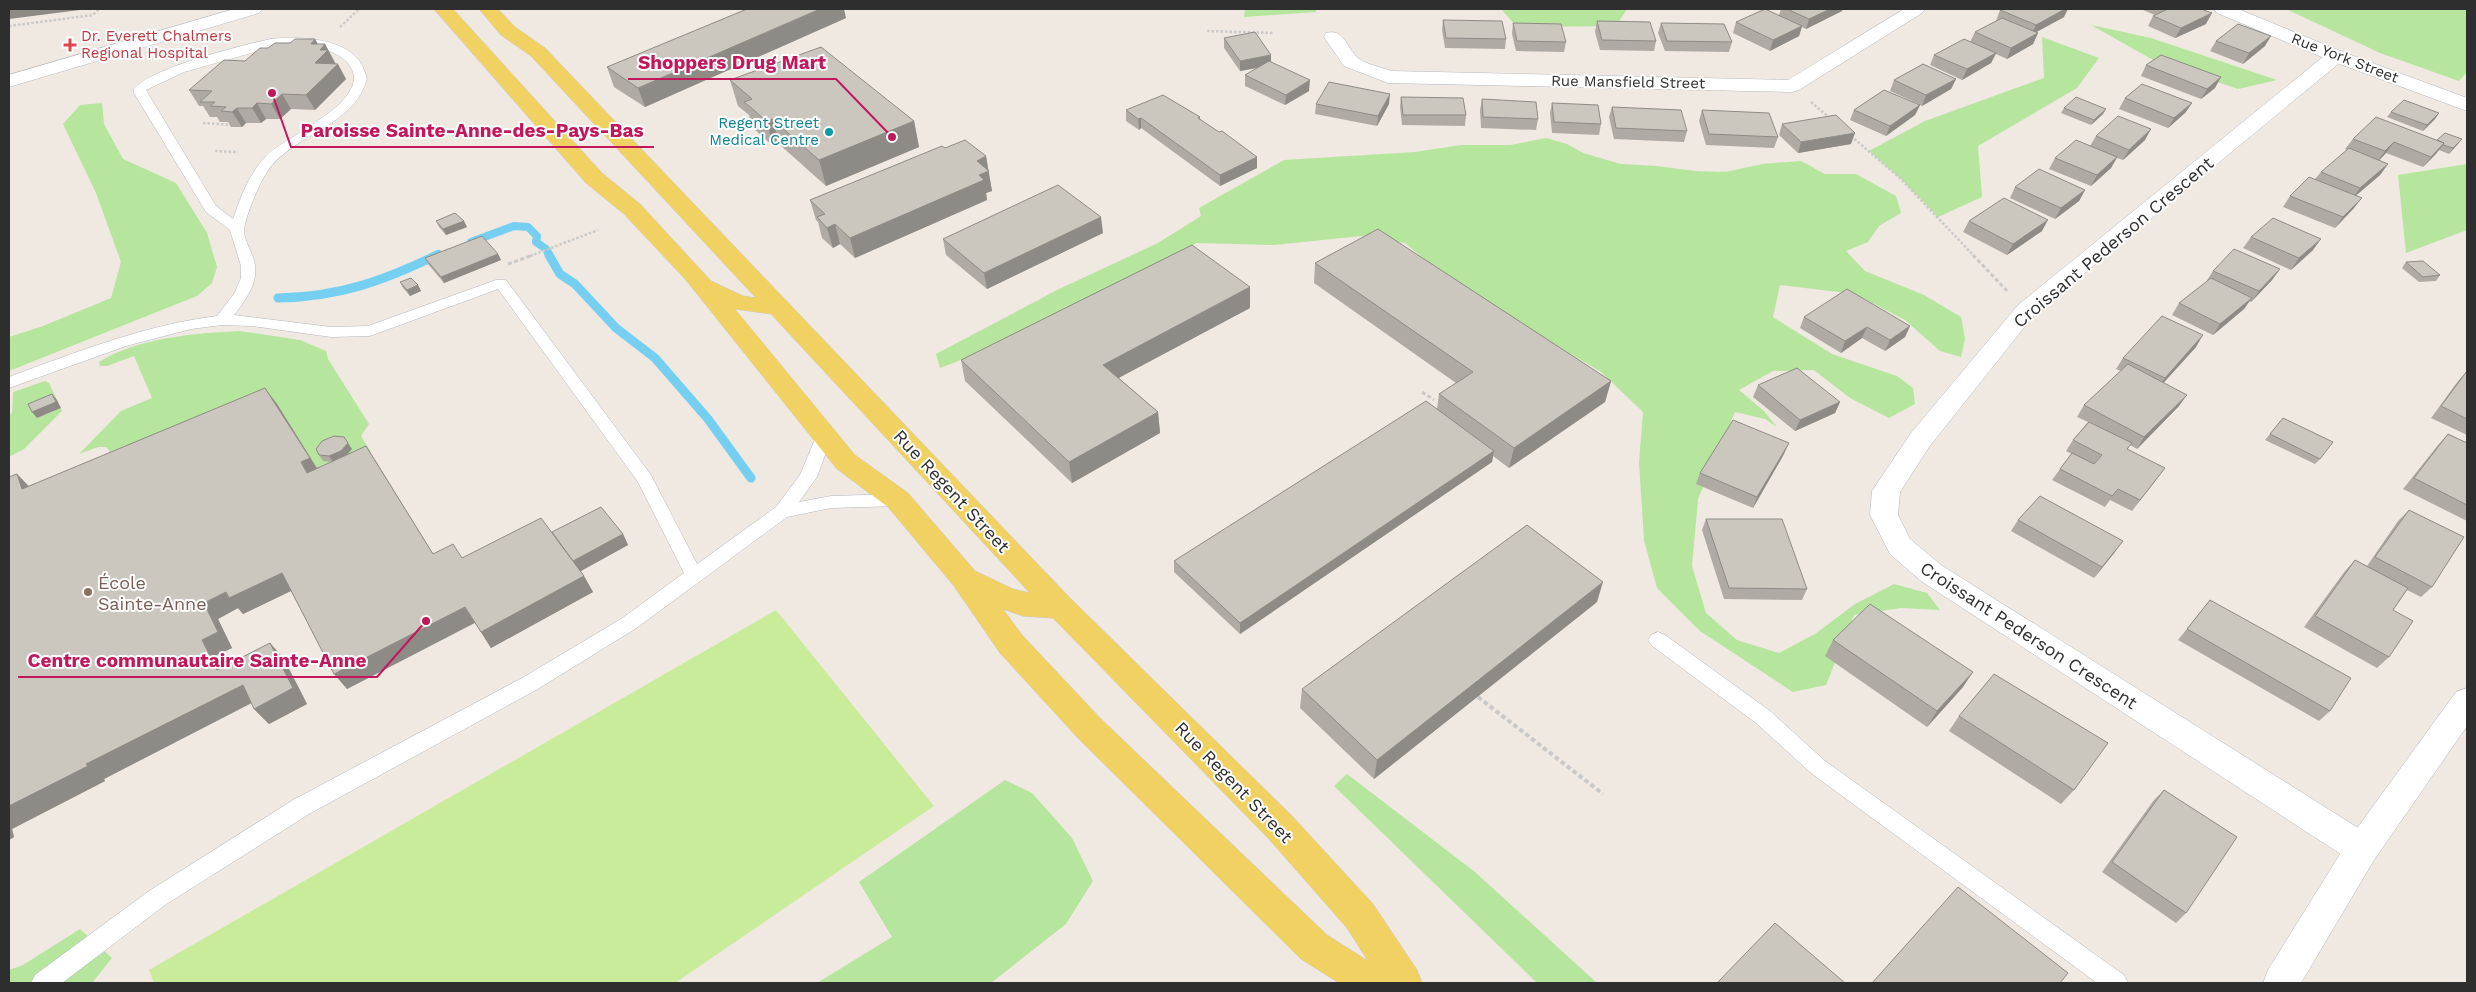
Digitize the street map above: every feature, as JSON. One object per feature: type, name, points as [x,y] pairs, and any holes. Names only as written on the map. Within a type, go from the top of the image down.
[{"type":"main road","points":[[443,9],[594,178],[632,208],[694,275],[846,462],[898,500],[964,578],[1011,644],[1089,728],[1314,947],[1371,983]]},
{"type":"main road","name":"Rue Regent Street","points":[[488,9],[508,31],[538,52],[1060,606],[1280,828],[1360,916],[1404,983]]},
{"type":"main road","points":[[694,275],[725,297],[743,306],[777,306]]},
{"type":"main road","points":[[964,578],[1007,601],[1041,608],[1060,606]]},
{"type":"street","points":[[9,81],[253,9]]},
{"type":"street","name":"Rue Mansfield Street","points":[[1333,37],[1351,62],[1388,77],[1792,86],[1916,9]]},
{"type":"street","name":"Rue York Street","points":[[2223,9],[2336,56],[2467,105]]},
{"type":"street","name":"Croissant Pederson Crescent","points":[[2336,56],[2026,310],[1920,440],[1886,490],[1884,515],[1900,546],[1931,573],[2362,849]]},
{"type":"street","points":[[2281,983],[2362,849],[2467,701]]},
{"type":"lane","points":[[222,320],[245,287],[248,278],[249,268],[237,230],[211,209],[140,93],[140,89],[158,77],[277,42],[327,46],[348,55],[360,70],[362,76],[359,91],[331,118],[296,138],[269,160],[255,180],[237,230]]},
{"type":"lane","points":[[9,383],[156,331],[222,320],[252,321],[331,332],[370,331],[501,283],[645,479],[696,577]]},
{"type":"lane","points":[[43,983],[157,898],[238,846],[300,808],[529,684],[628,624],[696,577],[782,512],[808,477],[824,436]]},
{"type":"lane","points":[[782,512],[830,502],[898,500]]},
{"type":"lane","points":[[1658,640],[1763,717],[1818,766],[2116,983]]},
{"type":"path","points":[[9,26],[93,15],[99,9]]},
{"type":"path","points":[[337,30],[359,9]]},
{"type":"path","points":[[1207,31],[1274,33]]},
{"type":"path","points":[[1807,98],[1834,122]]},
{"type":"path","points":[[204,124],[233,125]]},
{"type":"path","points":[[1848,133],[1902,179],[2026,310]]},
{"type":"path","points":[[751,142],[762,137]]},
{"type":"path","points":[[214,151],[238,152]]},
{"type":"path","points":[[536,253],[598,230]]},
{"type":"path","points":[[1422,392],[1434,400]]},
{"type":"path","points":[[1478,697],[1603,794]]},
{"type":"green space","points":[[1245,9],[1316,9],[1316,12],[1244,17]]},
{"type":"green space","points":[[1501,9],[1627,9],[1616,26],[1517,27]]},
{"type":"green space","points":[[2286,9],[2467,9],[2467,72],[2459,81],[2380,53]]},
{"type":"green space","points":[[2091,25],[2151,38],[2277,80],[2238,89],[2153,60]]},
{"type":"green space","points":[[2042,37],[2099,58],[2077,88],[1978,146],[1982,197],[1938,217],[1901,179],[1869,151],[1925,121],[2044,78]]},
{"type":"green space","points":[[102,103],[104,124],[123,159],[176,183],[207,233],[217,267],[212,283],[197,296],[9,371],[9,337],[43,326],[111,298],[121,262],[96,193],[63,124],[80,105]]},
{"type":"green space","points":[[1546,138],[1567,144],[1583,153],[1621,164],[1695,171],[1726,172],[1762,164],[1801,161],[1825,174],[1856,174],[1896,196],[1901,213],[1879,226],[1868,242],[1846,251],[1865,271],[1924,295],[1961,317],[1965,339],[1961,357],[1940,351],[1905,320],[1855,294],[1780,285],[1773,317],[1832,354],[1897,376],[1913,388],[1915,404],[1889,418],[1850,398],[1814,370],[1773,371],[1739,390],[1764,411],[1777,427],[1765,419],[1735,412],[1698,499],[1692,566],[1706,613],[1737,640],[1779,653],[1815,634],[1855,604],[1894,584],[1927,593],[1940,610],[1901,608],[1854,615],[1826,685],[1793,692],[1700,631],[1657,588],[1644,540],[1639,462],[1643,412],[1601,372],[1461,289],[1405,243],[1361,236],[1274,245],[1197,243],[982,352],[940,368],[936,354],[1059,289],[1158,243],[1201,216],[1199,208],[1284,160],[1415,152],[1461,145],[1510,145]]},
{"type":"green space","points":[[2467,164],[2467,230],[2406,253],[2398,175]]},
{"type":"green space","points":[[240,331],[300,340],[326,351],[328,359],[369,424],[361,436],[371,452],[321,475],[110,453],[107,447],[98,447],[79,454],[121,411],[152,398],[134,356],[107,366],[100,366],[99,362],[131,347],[167,338]]},
{"type":"green space","points":[[45,381],[49,383],[57,400],[37,418],[61,408],[62,411],[24,449],[9,457],[9,415],[12,413],[13,392]]},
{"type":"green space","points":[[776,610],[934,806],[675,983],[154,983],[149,970]]},
{"type":"green space","points":[[1347,774],[1475,872],[1597,983],[1537,983],[1334,786]]},
{"type":"green space","points":[[1005,780],[1032,793],[1072,838],[1093,881],[1066,924],[991,983],[817,983],[892,937],[859,882]]},
{"type":"green space","points":[[80,929],[112,958],[92,983],[9,983],[9,970],[23,965]]},
{"type":"building","points":[[747,9],[820,9],[638,88],[607,67]]},
{"type":"building","points":[[1765,9],[1802,26],[1773,40],[1736,22]]},
{"type":"building","points":[[1787,9],[1830,9],[1809,19]]},
{"type":"building","points":[[2065,9],[2036,25],[2000,10]]},
{"type":"building","points":[[2168,9],[2201,9],[2212,13],[2181,28],[2153,16]]},
{"type":"building","points":[[2002,18],[2038,33],[2011,48],[1975,32]]},
{"type":"building","points":[[1443,20],[1502,21],[1506,39],[1446,38]]},
{"type":"building","points":[[1597,21],[1650,22],[1656,41],[1602,40]]},
{"type":"building","points":[[1513,23],[1561,24],[1566,42],[1517,41]]},
{"type":"building","points":[[1661,23],[1724,24],[1732,42],[1667,41]]},
{"type":"building","points":[[2238,24],[2271,36],[2249,53],[2216,41]]},
{"type":"building","points":[[1255,32],[1271,55],[1240,61],[1224,38]]},
{"type":"building","points":[[295,39],[315,39],[311,44],[325,44],[320,50],[328,50],[315,63],[338,64],[306,95],[282,94],[271,104],[257,103],[252,108],[237,108],[232,112],[221,111],[226,107],[210,106],[215,102],[200,102],[212,91],[189,90],[224,60],[245,61],[260,48],[268,48],[275,43],[290,43]]},
{"type":"building","points":[[1964,39],[1996,53],[1967,69],[1934,55]]},
{"type":"building","name":"Regent Street Medical Centre","points":[[821,47],[914,121],[819,160],[772,119],[766,121],[744,102],[752,99],[730,80]]},
{"type":"building","points":[[2161,55],[2221,77],[2207,89],[2146,65]]},
{"type":"building","points":[[1269,61],[1310,80],[1286,95],[1245,75]]},
{"type":"building","points":[[1923,64],[1956,79],[1926,95],[1894,80]]},
{"type":"building","points":[[1329,82],[1390,94],[1378,116],[1316,104]]},
{"type":"building","points":[[2142,84],[2192,103],[2174,118],[2125,98]]},
{"type":"building","points":[[1884,90],[1920,105],[1890,126],[1854,110]]},
{"type":"building","points":[[1163,95],[1200,117],[1198,118],[1219,132],[1222,131],[1257,157],[1220,175],[1141,118],[1138,119],[1126,110]]},
{"type":"building","points":[[1401,97],[1463,98],[1466,115],[1403,115]]},
{"type":"building","points":[[2076,97],[2106,109],[2094,120],[2064,108]]},
{"type":"building","points":[[1482,99],[1536,102],[1538,119],[1483,117]]},
{"type":"building","points":[[2404,100],[2439,113],[2427,125],[2391,112]]},
{"type":"building","points":[[1552,103],[1598,105],[1601,124],[1554,122]]},
{"type":"building","points":[[1612,107],[1681,110],[1687,131],[1616,128]]},
{"type":"building","points":[[1702,110],[1769,113],[1778,137],[1709,134]]},
{"type":"building","points":[[1836,115],[1855,133],[1801,142],[1782,124]]},
{"type":"building","points":[[2118,116],[2151,129],[2129,150],[2096,136]]},
{"type":"building","points":[[2376,117],[2444,143],[2431,157],[2394,142],[2385,151],[2353,139]]},
{"type":"building","points":[[2445,133],[2462,139],[2453,148],[2443,145],[2444,143],[2437,140]]},
{"type":"building","points":[[965,140],[986,156],[977,161],[989,171],[979,175],[984,180],[850,238],[835,224],[827,228],[817,217],[825,214],[810,200],[942,146],[945,148]]},
{"type":"building","points":[[2076,140],[2117,157],[2097,175],[2055,158]]},
{"type":"building","points":[[2349,148],[2388,164],[2360,188],[2321,172]]},
{"type":"building","points":[[2039,169],[2085,190],[2061,208],[2015,187]]},
{"type":"building","points":[[2309,177],[2362,198],[2343,217],[2290,196]]},
{"type":"building","points":[[1058,185],[1101,217],[984,273],[943,239]]},
{"type":"building","points":[[2004,198],[2048,220],[2013,244],[1969,221]]},
{"type":"building","points":[[455,213],[464,221],[443,229],[436,221]]},
{"type":"building","points":[[2273,218],[2321,239],[2299,258],[2251,237]]},
{"type":"building","points":[[1378,229],[1611,381],[1514,448],[1439,394],[1473,372],[1315,263]]},
{"type":"building","points":[[482,236],[498,254],[441,277],[425,258]]},
{"type":"building","points":[[1192,245],[1250,287],[1103,365],[1158,412],[1069,462],[961,360]]},
{"type":"building","points":[[2234,249],[2280,269],[2259,291],[2213,271]]},
{"type":"building","points":[[2423,261],[2440,275],[2423,277],[2406,262]]},
{"type":"building","points":[[411,278],[418,285],[407,290],[400,282]]},
{"type":"building","points":[[2211,278],[2252,298],[2220,324],[2179,303]]},
{"type":"building","points":[[1847,289],[1910,326],[1890,340],[1867,327],[1845,341],[1804,317]]},
{"type":"building","points":[[2162,316],[2203,335],[2165,378],[2123,358]]},
{"type":"building","points":[[2128,364],[2187,395],[2144,437],[2084,405]]},
{"type":"building","points":[[1797,368],[1840,402],[1800,420],[1758,385]]},
{"type":"building","points":[[2467,371],[2467,419],[2441,406]]},
{"type":"building","points":[[265,388],[310,458],[301,462],[307,473],[366,446],[433,554],[453,544],[462,558],[541,518],[584,576],[481,632],[465,607],[334,674],[282,573],[229,598],[226,592],[204,603],[218,632],[202,640],[217,670],[270,643],[293,688],[254,709],[243,685],[86,764],[88,766],[9,806],[9,477],[17,474],[22,489]]},
{"type":"building","points":[[52,394],[56,402],[32,412],[28,404]]},
{"type":"building","points":[[1426,401],[1494,451],[1240,623],[1174,561]]},
{"type":"building","points":[[2283,418],[2333,442],[2320,459],[2270,434]]},
{"type":"building","points":[[1733,420],[1789,443],[1757,497],[1700,473]]},
{"type":"building","points":[[2089,422],[2132,443],[2127,449],[2165,468],[2140,500],[2118,489],[2112,496],[2060,469],[2072,453],[2094,464],[2102,455],[2073,440]]},
{"type":"building","points":[[2448,434],[2467,443],[2467,505],[2414,478]]},
{"type":"building","points":[[334,436],[344,437],[348,443],[341,451],[329,456],[319,455],[316,449],[322,441]]},
{"type":"building","points":[[2040,496],[2123,541],[2102,567],[2018,520]]},
{"type":"building","points":[[601,507],[623,534],[573,561],[552,532]]},
{"type":"building","points":[[2409,510],[2464,537],[2432,587],[2375,557]]},
{"type":"building","points":[[1706,519],[1782,519],[1807,589],[1729,588]]},
{"type":"building","points":[[1527,525],[1603,582],[1377,760],[1302,689]]},
{"type":"building","points":[[2355,560],[2408,588],[2393,610],[2413,621],[2389,657],[2315,616]]},
{"type":"building","points":[[2210,600],[2351,678],[2330,711],[2187,629]]},
{"type":"building","points":[[1870,604],[1973,672],[1937,711],[1833,640]]},
{"type":"building","points":[[1994,674],[2108,743],[2074,790],[1959,716]]},
{"type":"building","points":[[2164,790],[2237,837],[2186,913],[2112,862]]},
{"type":"building","points":[[1958,887],[2068,973],[2060,983],[1872,983]]},
{"type":"building","points":[[1775,923],[1845,983],[1717,983]]},
{"type":"waterway","points":[[471,242],[514,226],[528,227],[537,236],[536,242],[546,249],[550,256]]},
{"type":"waterway","points":[[434,256],[438,254]]},
{"type":"waterway","points":[[278,298],[321,295],[360,286],[398,273],[437,255]]},
{"type":"waterway","points":[[549,255],[560,274],[575,284],[616,328],[655,358],[708,419],[751,478]]},
{"type":"place","name":"Dr. Everett Chalmers Regional Hospital","points":[[70,45]]},
{"type":"place","name":"Paroisse Sainte-Anne-des-Pays-Bas","points":[[272,93]]},
{"type":"place","name":"Regent Street Medical Centre","points":[[829,132]]},
{"type":"place","name":"Shoppers Drug Mart","points":[[892,137]]},
{"type":"place","name":"École Sainte-Anne","points":[[88,592]]},
{"type":"place","name":"Centre communautaire Sainte-Anne","points":[[426,621]]}]
